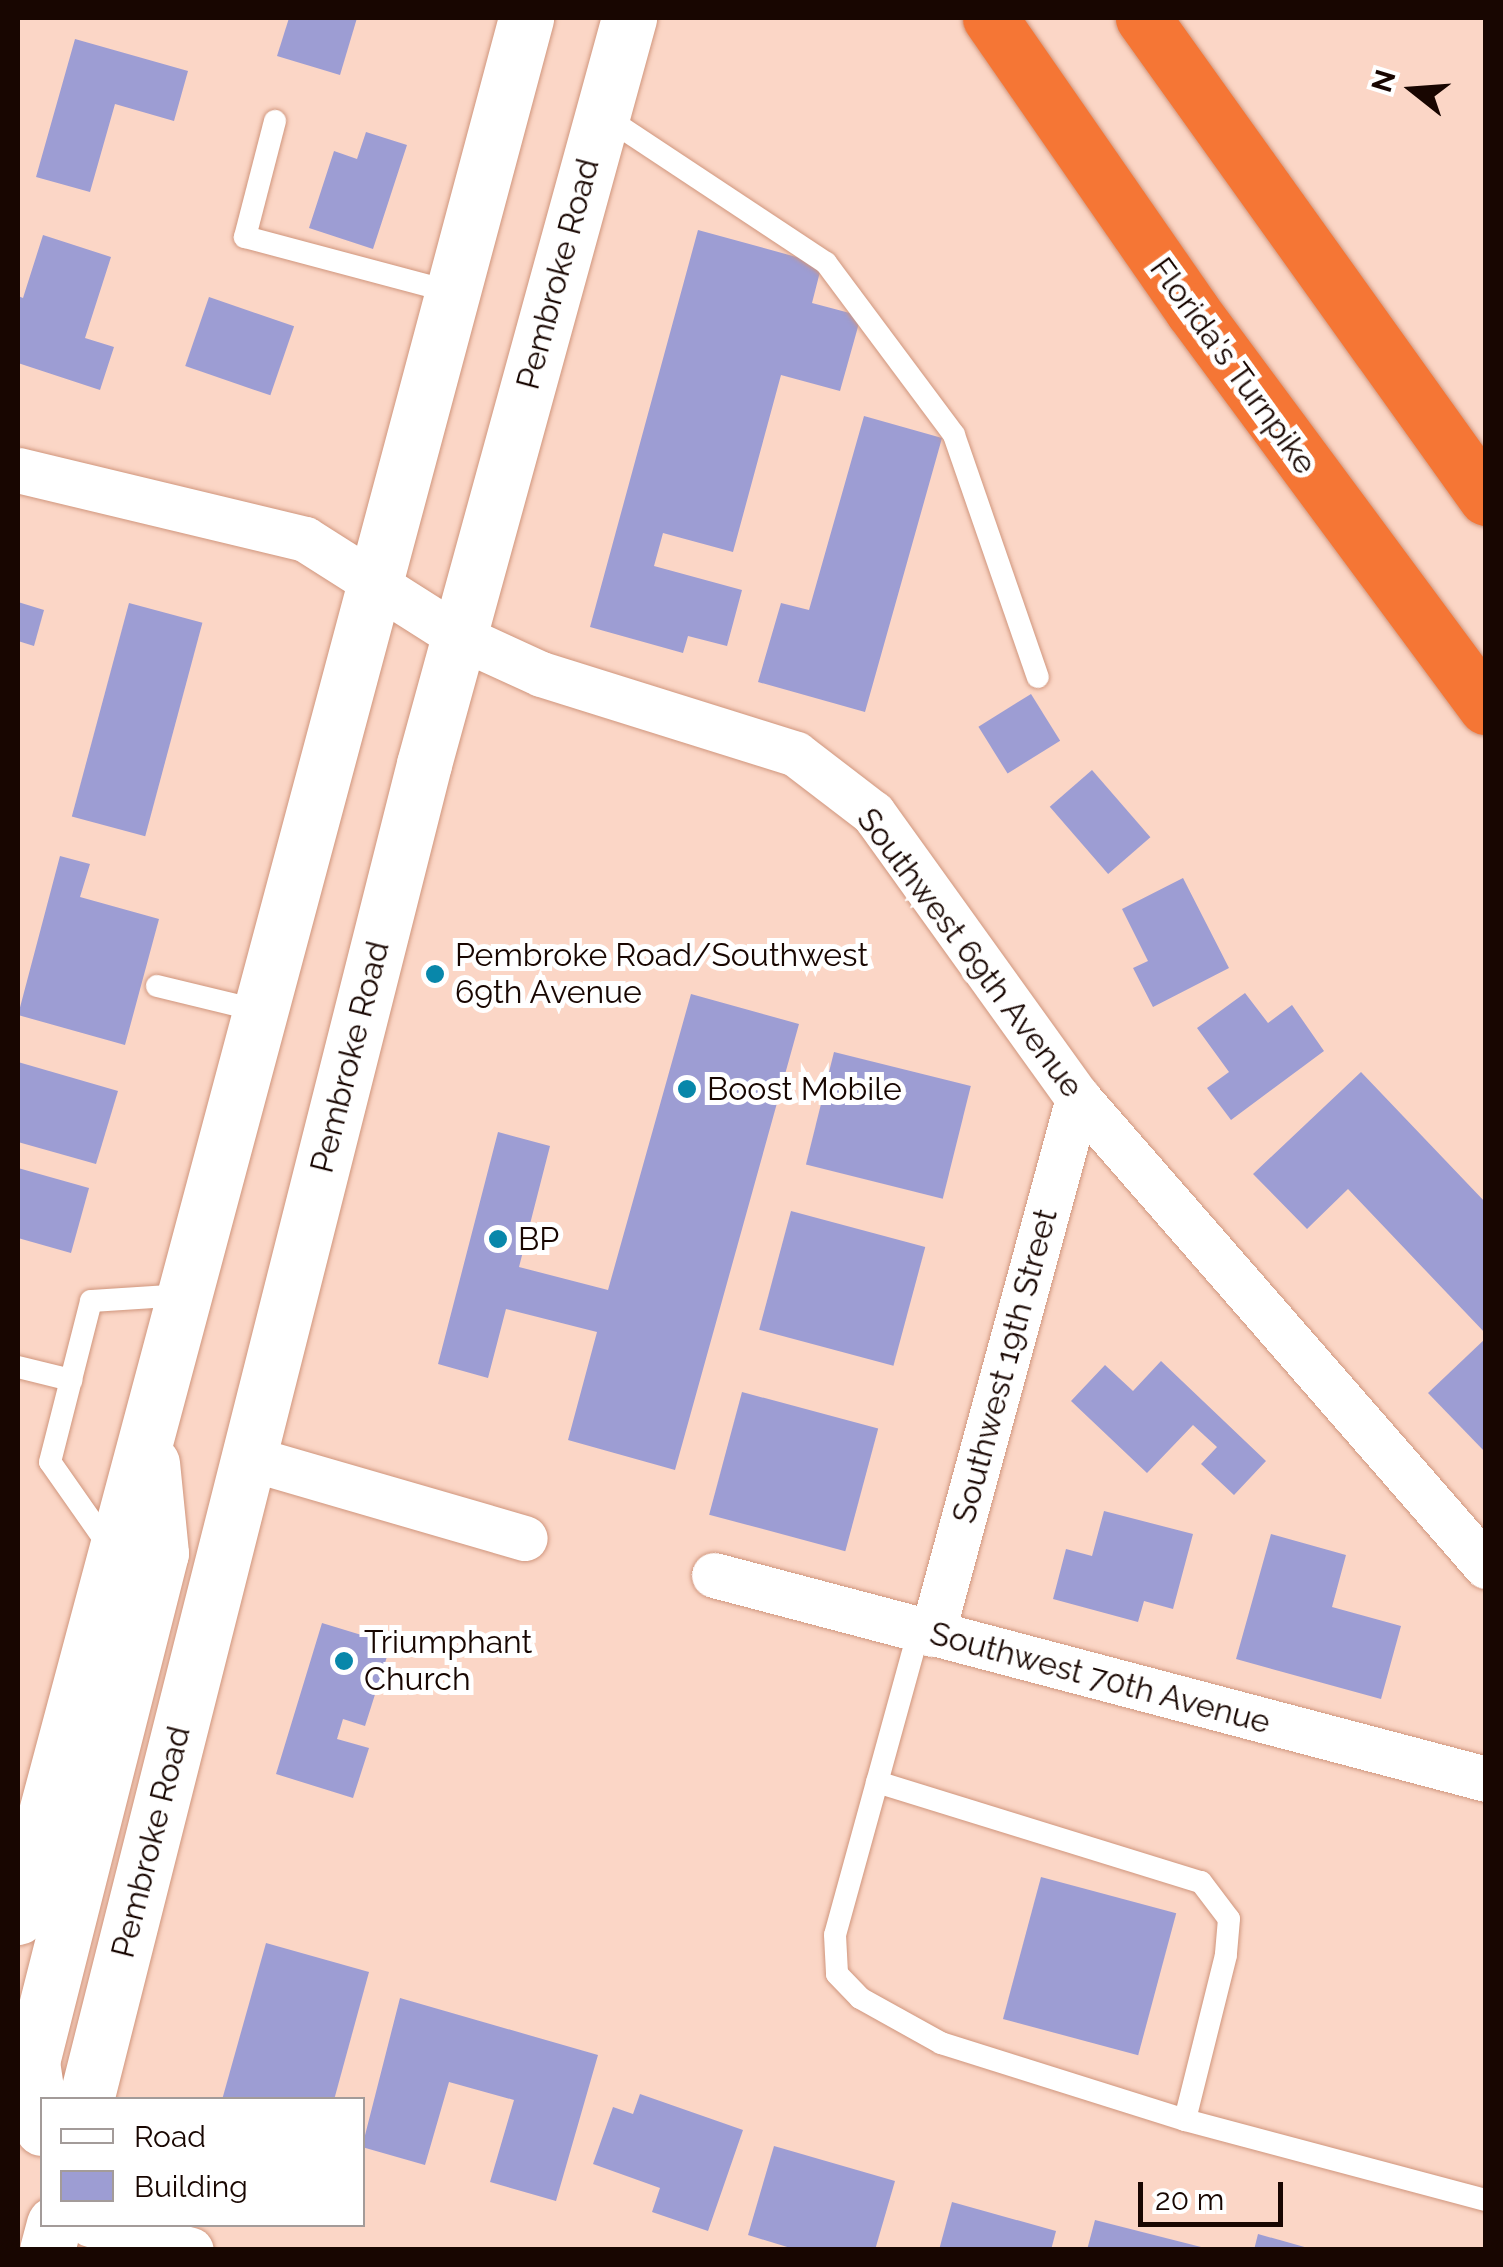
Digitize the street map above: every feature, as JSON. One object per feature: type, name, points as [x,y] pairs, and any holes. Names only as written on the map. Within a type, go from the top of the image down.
[{"type":"highway","name":"Florida's Turnpike","points":[[990,18],[1224,356],[1486,707]]},
{"type":"highway","points":[[1144,18],[1486,498]]},
{"type":"main road","points":[[18,1917],[526,18]]},
{"type":"main road","name":"Pembroke Road","points":[[87,2097],[458,636],[629,18]]},
{"type":"main road","points":[[40,2115],[32,2062],[161,1554],[149,1430]]},
{"type":"street","name":"Southwest 69th Avenue","points":[[18,470],[305,539],[458,636],[541,674],[796,754],[873,812],[1078,1098],[1486,1566]]},
{"type":"street","name":"Southwest 19th Street","points":[[925,1632],[1078,1098]]},
{"type":"street","points":[[249,1458],[524,1538]]},
{"type":"street","name":"Southwest 70th Avenue","points":[[714,1576],[1486,1779]]},
{"type":"street","points":[[102,2227],[191,2250]]},
{"type":"lane","points":[[602,115],[826,264],[954,435],[1038,678]]},
{"type":"lane","points":[[275,122],[244,237],[452,292]]},
{"type":"lane","points":[[156,986],[260,1010]]},
{"type":"lane","points":[[116,1554],[50,1462],[91,1301],[185,1294]]},
{"type":"lane","points":[[18,1367],[71,1380]]},
{"type":"lane","points":[[925,1632],[877,1782],[835,1935],[837,1974],[888,2018],[941,2043],[1185,2120],[1486,2200]]},
{"type":"lane","points":[[877,1782],[1201,1882],[1229,1919],[1226,1955],[1185,2120]]},
{"type":"building","points":[[289,18],[357,18],[340,75],[277,56]]},
{"type":"building","points":[[75,39],[188,71],[174,121],[115,104],[90,192],[36,177]]},
{"type":"building","points":[[366,132],[407,145],[373,249],[309,228],[334,151],[357,159]]},
{"type":"building","points":[[698,230],[822,264],[812,303],[861,316],[840,391],[781,375],[733,552],[663,533],[654,566],[742,590],[727,646],[688,636],[683,653],[590,627]]},
{"type":"building","points":[[43,235],[111,257],[85,338],[114,347],[100,390],[18,363],[18,296],[23,298]]},
{"type":"building","points":[[209,297],[294,326],[270,395],[185,366]]},
{"type":"building","points":[[864,416],[942,438],[865,712],[758,682],[781,603],[809,610]]},
{"type":"building","points":[[18,602],[44,610],[34,646],[18,641]]},
{"type":"building","points":[[129,603],[202,623],[145,836],[72,816]]},
{"type":"building","points":[[1031,694],[1060,741],[1008,773],[978,727]]},
{"type":"building","points":[[1092,770],[1150,837],[1108,874],[1050,807]]},
{"type":"building","points":[[60,856],[90,864],[80,897],[159,919],[125,1045],[18,1015]]},
{"type":"building","points":[[1183,878],[1229,968],[1153,1007],[1133,968],[1148,961],[1122,909]]},
{"type":"building","points":[[1245,993],[1268,1023],[1292,1005],[1324,1051],[1231,1120],[1207,1088],[1229,1072],[1197,1028]]},
{"type":"building","points":[[691,994],[799,1024],[675,1470],[568,1440],[597,1332],[506,1309],[488,1378],[438,1364],[498,1132],[550,1146],[519,1267],[608,1290]]},
{"type":"building","points":[[834,1052],[971,1086],[943,1199],[806,1165]]},
{"type":"building","points":[[18,1062],[118,1091],[96,1164],[18,1142]]},
{"type":"building","points":[[1361,1072],[1486,1203],[1486,1334],[1348,1189],[1307,1229],[1253,1174]]},
{"type":"building","points":[[18,1168],[89,1188],[71,1253],[18,1238]]},
{"type":"building","points":[[791,1211],[925,1247],[893,1366],[759,1330]]},
{"type":"building","points":[[1486,1338],[1486,1453],[1428,1393]]},
{"type":"building","points":[[1161,1361],[1266,1461],[1234,1495],[1201,1464],[1217,1447],[1193,1425],[1147,1473],[1071,1401],[1105,1365],[1133,1391]]},
{"type":"building","points":[[742,1392],[878,1428],[845,1551],[709,1515]]},
{"type":"building","points":[[1104,1511],[1193,1534],[1173,1609],[1144,1601],[1138,1622],[1053,1599],[1066,1549],[1092,1556]]},
{"type":"building","points":[[1271,1534],[1346,1555],[1332,1607],[1401,1626],[1381,1699],[1236,1659]]},
{"type":"building","points":[[322,1623],[391,1644],[365,1726],[343,1719],[337,1739],[369,1748],[353,1798],[276,1774]]},
{"type":"building","points":[[1041,1877],[1176,1913],[1138,2055],[1003,2019]]},
{"type":"building","points":[[266,1943],[369,1972],[335,2097],[223,2097]]},
{"type":"building","points":[[400,1998],[598,2055],[556,2201],[490,2182],[514,2100],[449,2082],[425,2165],[365,2148]]},
{"type":"building","points":[[640,2094],[743,2130],[708,2231],[652,2212],[660,2188],[593,2164],[613,2107],[633,2114]]},
{"type":"building","points":[[774,2146],[895,2181],[875,2250],[797,2250],[748,2235]]},
{"type":"building","points":[[952,2202],[1056,2231],[1051,2250],[939,2250]]},
{"type":"building","points":[[1095,2220],[1205,2248],[1205,2250],[1087,2250]]},
{"type":"building","points":[[1258,2234],[1308,2248],[1254,2250]]},
{"type":"place","name":"Pembroke Road/Southwest 69th Avenue","points":[[435,974]]},
{"type":"place","name":"Boost Mobile","points":[[687,1089]]},
{"type":"place","name":"BP","points":[[498,1239]]},
{"type":"place","name":"Triumphant Church","points":[[344,1661]]}]
